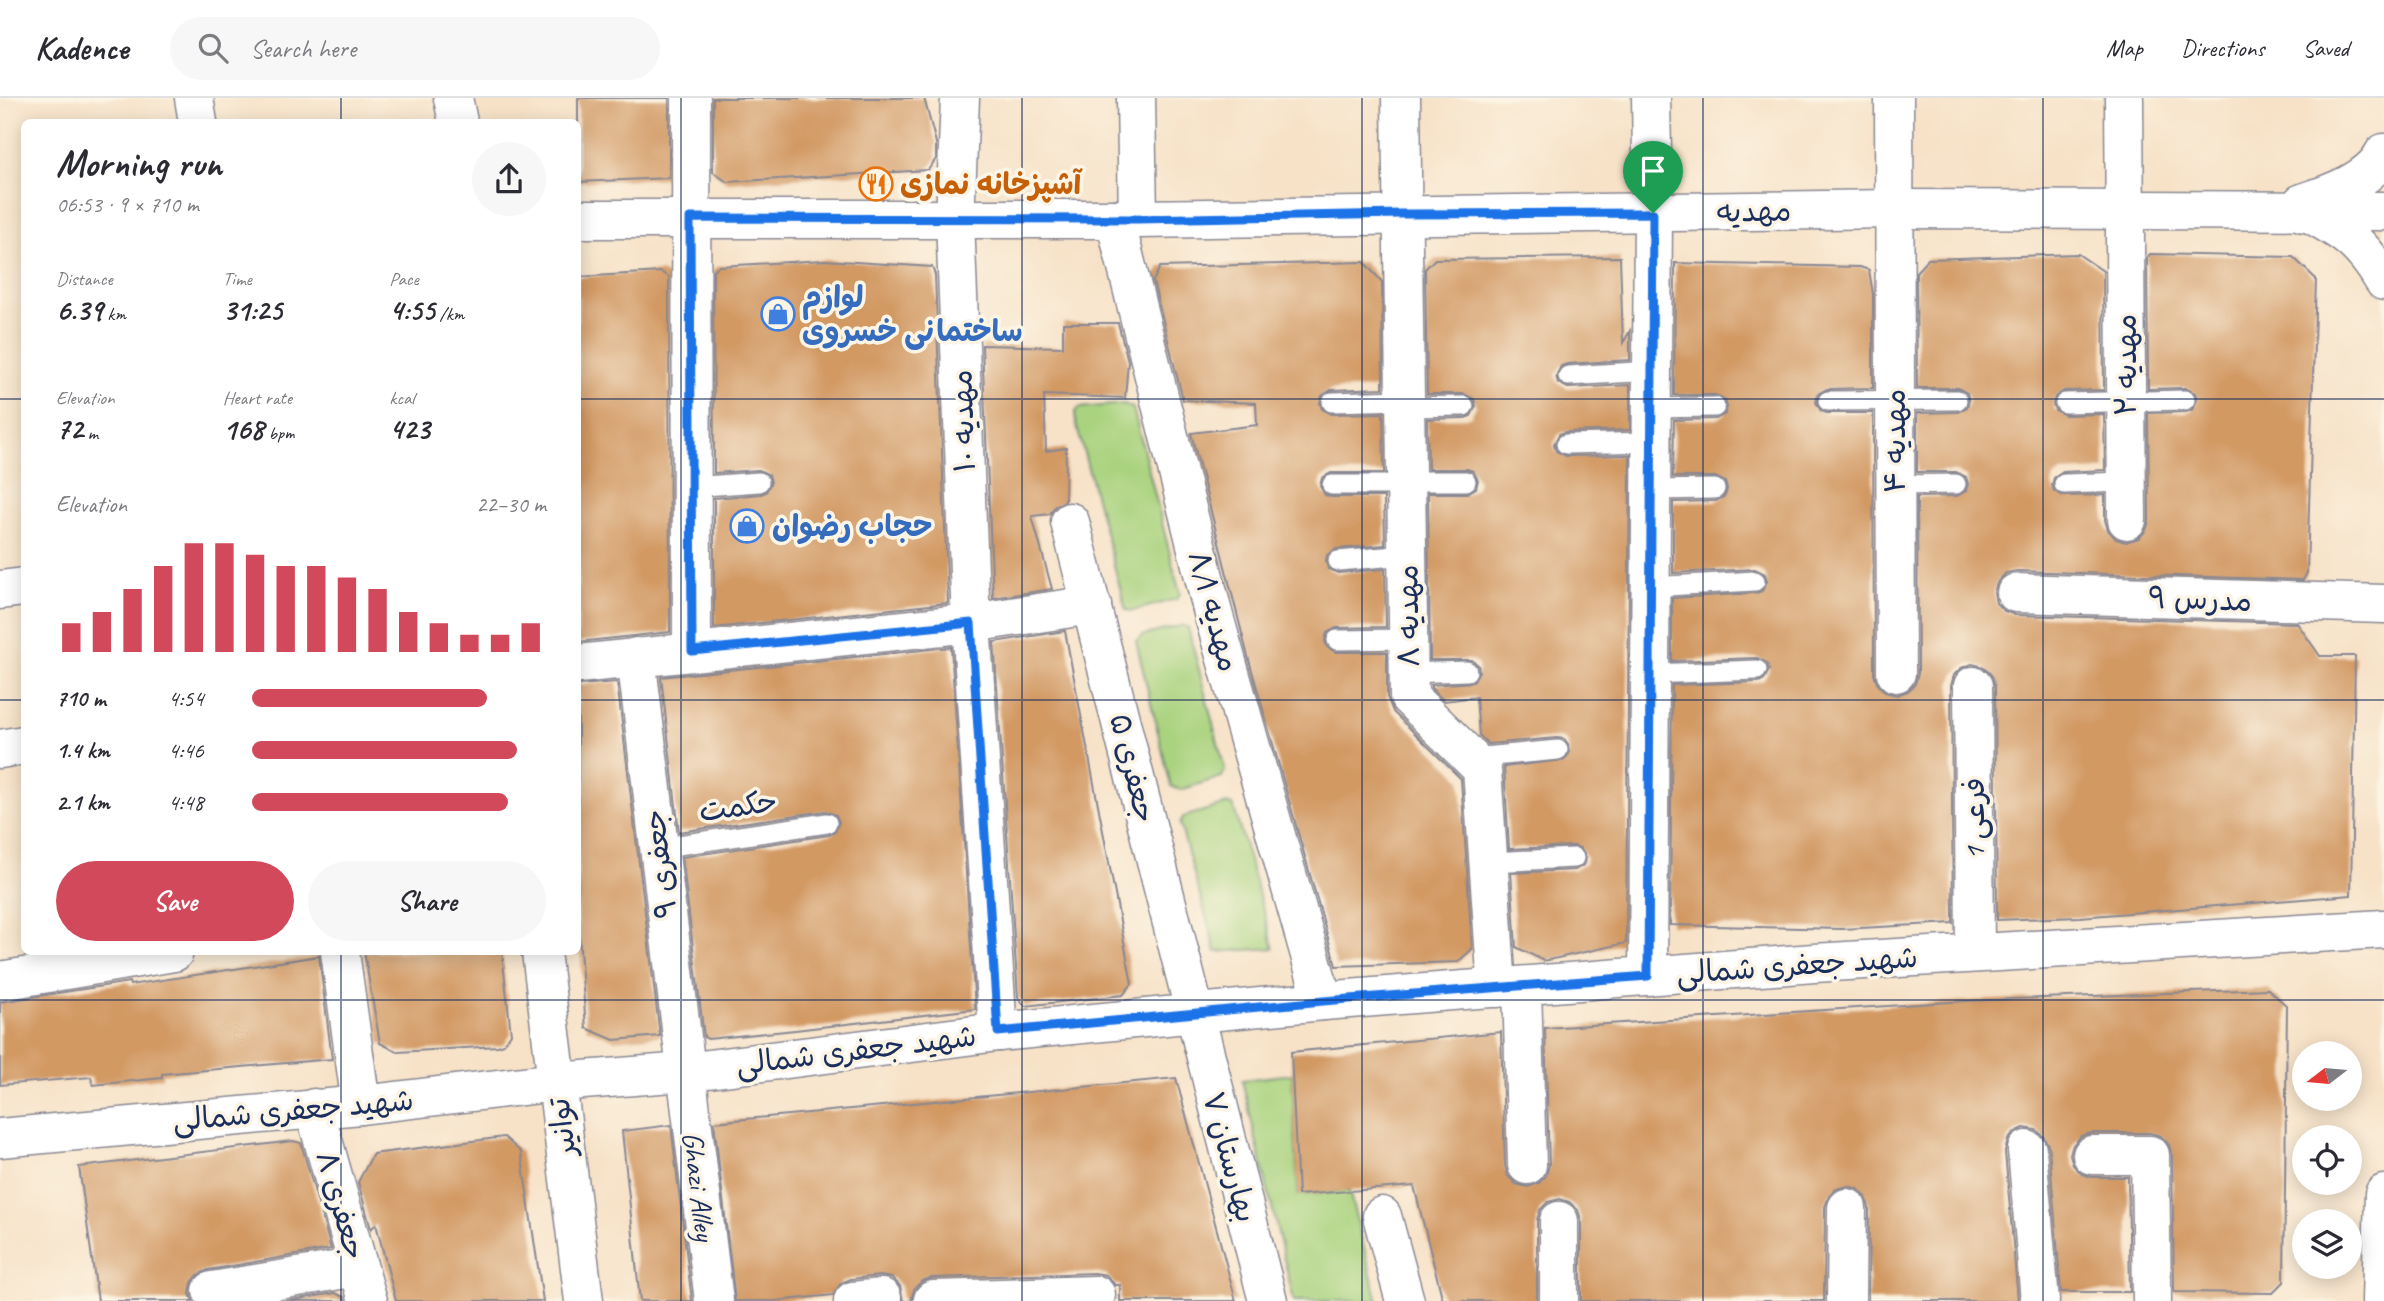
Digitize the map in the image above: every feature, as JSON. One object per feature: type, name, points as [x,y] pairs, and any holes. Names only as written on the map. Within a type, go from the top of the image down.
[{"type":"street","points":[[194,98],[198,119]]},
{"type":"street","points":[[453,98],[457,119]]},
{"type":"street","points":[[691,98],[692,651]]},
{"type":"street","name":"مهدیه ۱۰","points":[[960,98],[955,220],[971,623],[998,1032]]},
{"type":"street","name":"مهدیه ۸/۱","points":[[1136,98],[1126,219],[1213,613],[1323,1001]]},
{"type":"street","name":"مهدیه ۸","points":[[1401,98],[1409,697],[1482,769],[1489,862],[1510,987],[1527,1165]]},
{"type":"street","points":[[1648,976],[1653,213],[1651,98]]},
{"type":"street","name":"مهدیه ۴","points":[[1894,98],[1896,673]]},
{"type":"street","name":"مهدیه ۲","points":[[2124,98],[2127,520]]},
{"type":"street","points":[[2277,209],[2322,197],[2349,184],[2378,165],[2384,153]]},
{"type":"street","name":"مهدیه","points":[[581,219],[1126,219],[1894,209],[2384,211]]},
{"type":"street","points":[[2277,209],[2309,214],[2343,231],[2370,257],[2384,281]]},
{"type":"street","name":"جعفری ۵","points":[[1070,522],[1193,1014]]},
{"type":"street","points":[[0,590],[21,587]]},
{"type":"street","name":"مدرس ۹","points":[[2016,593],[2384,604]]},
{"type":"street","points":[[581,664],[971,623],[1092,605]]},
{"type":"street","name":"جعفری ۹","points":[[636,657],[685,1072]]},
{"type":"street","name":"فرعی 1","points":[[1973,686],[1975,953]]},
{"type":"street","points":[[0,749],[21,746]]},
{"type":"street","name":"شهید جعفری شمالی","points":[[0,1138],[361,1105],[557,1082],[685,1072],[998,1032],[1323,1001],[1975,953],[2384,929]]},
{"type":"street","points":[[0,981],[156,955]]},
{"type":"street","points":[[340,955],[361,1105]]},
{"type":"street","name":"توانیر","points":[[541,955],[584,1301]]},
{"type":"street","name":"بهارستان ۷","points":[[1193,1014],[1268,1301]]},
{"type":"street","name":"Ghazi Alley","points":[[685,1072],[714,1301]]},
{"type":"street","name":"جعفری ۸","points":[[314,1108],[363,1284]]},
{"type":"street","points":[[2027,1150],[2040,1301]]},
{"type":"street","points":[[2092,1154],[2150,1155],[2152,1301]]},
{"type":"street","points":[[2381,1301],[2384,1194]]},
{"type":"street","points":[[1846,1301],[1847,1208]]},
{"type":"street","points":[[1382,1216],[1405,1301]]},
{"type":"street","points":[[1559,1221],[1559,1301]]},
{"type":"street","points":[[212,1291],[363,1284]]},
{"type":"street","points":[[933,1300],[1096,1288]]},
{"type":"lane","points":[[1568,376],[1652,371]]},
{"type":"lane","points":[[1828,401],[1958,400]]},
{"type":"lane","points":[[2065,403],[2185,400]]},
{"type":"lane","points":[[1332,402],[1464,406]]},
{"type":"lane","points":[[1566,444],[1652,425],[1715,407]]},
{"type":"lane","points":[[1332,485],[1466,481]]},
{"type":"lane","points":[[691,487],[759,482]]},
{"type":"lane","points":[[2064,484],[2126,482]]},
{"type":"lane","points":[[1895,485],[1956,484]]},
{"type":"lane","points":[[1651,490],[1714,489]]},
{"type":"lane","points":[[1338,561],[1407,555]]},
{"type":"lane","points":[[1650,587],[1755,581]]},
{"type":"lane","points":[[1337,640],[1467,671]]},
{"type":"lane","points":[[1650,674],[1757,670]]},
{"type":"lane","points":[[1471,758],[1558,750]]},
{"type":"lane","name":"حکمت","points":[[658,848],[827,823]]},
{"type":"lane","points":[[1489,862],[1574,858]]},
{"type":"green space","points":[[1124,404],[1133,408],[1180,594],[1177,599],[1132,611],[1126,610],[1075,413],[1079,408]]},
{"type":"green space","points":[[1183,625],[1188,628],[1225,770],[1222,777],[1180,790],[1171,786],[1136,641],[1142,636]]},
{"type":"green space","points":[[1227,804],[1233,805],[1274,948],[1216,952],[1180,824],[1183,817]]},
{"type":"green space","points":[[1292,1074],[1298,1195],[1349,1191],[1378,1301],[1294,1301],[1242,1080]]},
{"type":"building","points":[[578,98],[669,98],[669,178],[581,182],[581,119],[578,119]]},
{"type":"building","points":[[713,98],[924,98],[936,143],[936,159],[928,170],[727,182],[713,172]]},
{"type":"building","points":[[2078,254],[2103,271],[2104,390],[2064,391],[2055,397],[2053,404],[2055,410],[2065,415],[2104,414],[2105,470],[2063,472],[2054,478],[2052,485],[2054,491],[2064,496],[2105,495],[2105,520],[2108,530],[2116,539],[2126,542],[2139,538],[2149,521],[2148,413],[2186,412],[2192,410],[2197,400],[2195,393],[2185,388],[2148,389],[2147,258],[2150,254],[2293,257],[2316,279],[2307,573],[2303,580],[2017,571],[2006,573],[1998,581],[1994,592],[1996,603],[2004,611],[2015,615],[2297,623],[2320,656],[2355,656],[2351,895],[2080,917],[1997,920],[1995,686],[1992,676],[1984,667],[1972,664],[1961,668],[1954,675],[1951,686],[1953,923],[1842,929],[1670,925],[1672,685],[1758,682],[1764,680],[1769,670],[1767,663],[1757,658],[1672,661],[1672,598],[1756,593],[1762,591],[1767,581],[1765,574],[1755,569],[1673,573],[1673,502],[1716,501],[1725,496],[1727,489],[1725,482],[1715,477],[1673,477],[1674,420],[1716,419],[1725,414],[1727,407],[1725,400],[1715,395],[1674,395],[1675,263],[1860,267],[1869,270],[1873,294],[1873,388],[1827,389],[1818,394],[1816,402],[1821,411],[1827,413],[1873,413],[1874,673],[1877,683],[1885,692],[1897,695],[1908,691],[1915,684],[1918,673],[1917,497],[1957,496],[1966,491],[1968,484],[1966,477],[1956,472],[1917,472],[1917,413],[1958,412],[1967,407],[1969,401],[1967,393],[1958,388],[1917,388],[1916,272],[1928,259]]},
{"type":"building","points":[[1620,257],[1623,343],[1630,331],[1630,360],[1567,364],[1561,366],[1556,376],[1558,383],[1568,388],[1630,385],[1630,430],[1565,432],[1559,434],[1554,444],[1556,451],[1566,456],[1630,455],[1626,943],[1544,961],[1516,947],[1511,873],[1575,870],[1585,864],[1586,857],[1580,848],[1574,846],[1509,849],[1504,767],[1564,760],[1569,754],[1568,744],[1564,739],[1557,738],[1488,744],[1479,735],[1476,697],[1444,701],[1431,688],[1431,685],[1473,682],[1479,671],[1478,665],[1472,660],[1430,660],[1428,493],[1467,493],[1476,488],[1478,480],[1473,471],[1467,469],[1428,469],[1427,419],[1465,418],[1471,416],[1476,406],[1474,399],[1464,394],[1427,394],[1425,269],[1435,259]]},
{"type":"building","points":[[825,260],[932,267],[935,275],[948,603],[714,628],[714,498],[761,494],[766,492],[771,482],[769,475],[759,470],[714,473],[713,270],[719,266]]},
{"type":"building","points":[[1364,262],[1382,282],[1383,388],[1331,390],[1322,396],[1320,403],[1322,409],[1332,414],[1383,413],[1384,473],[1331,473],[1322,478],[1320,486],[1325,495],[1331,497],[1384,497],[1385,545],[1336,549],[1327,555],[1326,561],[1328,569],[1338,573],[1385,569],[1386,627],[1336,628],[1327,633],[1325,641],[1327,647],[1336,652],[1387,652],[1387,697],[1393,712],[1461,779],[1472,949],[1458,962],[1336,966],[1247,653],[1191,433],[1257,425],[1256,403],[1183,400],[1153,281],[1160,267]]},
{"type":"building","points":[[661,272],[669,277],[670,632],[581,642],[581,277]]},
{"type":"building","points":[[1063,323],[1118,323],[1128,361],[1125,398],[1044,395],[1046,451],[1066,448],[1065,501],[1055,506],[1050,514],[1032,516],[1052,589],[993,598],[982,345],[1063,347]]},
{"type":"building","points":[[1065,631],[1132,984],[1123,995],[1025,1006],[1018,997],[994,642]]},
{"type":"building","points":[[951,647],[975,1009],[708,1039],[704,1037],[682,857],[829,835],[835,832],[839,822],[836,815],[825,811],[679,832],[661,677]]},
{"type":"building","points":[[617,682],[660,1036],[614,1040],[586,1028],[580,955],[581,685]]},
{"type":"building","points":[[365,955],[502,955],[511,1034],[504,1044],[398,1052],[380,1043]]},
{"type":"building","points":[[319,956],[332,1059],[162,1074],[162,1078],[93,1085],[91,1077],[0,1085],[0,1002]]},
{"type":"building","points":[[2268,989],[2287,1006],[2284,1282],[2273,1293],[2174,1292],[2172,1155],[2169,1145],[2161,1136],[2150,1133],[2091,1133],[2081,1136],[2073,1145],[2070,1154],[2073,1165],[2082,1174],[2092,1177],[2128,1177],[2130,1292],[2061,1292],[2049,1147],[2044,1137],[2036,1130],[2024,1128],[2015,1132],[2008,1140],[2005,1152],[2018,1301],[1868,1301],[1869,1208],[1866,1197],[1858,1189],[1848,1186],[1836,1189],[1829,1196],[1825,1207],[1824,1301],[1581,1301],[1581,1220],[1578,1210],[1569,1202],[1560,1199],[1548,1202],[1540,1210],[1537,1220],[1537,1301],[1443,1301],[1414,1186],[1298,1195],[1291,1052],[1501,1032],[1505,1166],[1508,1176],[1516,1184],[1528,1187],[1539,1183],[1546,1176],[1549,1165],[1545,1028],[1966,1001]]},
{"type":"building","points":[[1176,1078],[1236,1301],[1120,1301],[1120,1285],[1115,1285],[1106,1275],[1095,1273],[932,1278],[922,1281],[914,1289],[911,1301],[903,1301],[900,1286],[892,1278],[880,1276],[851,1279],[841,1283],[833,1295],[775,1301],[735,1301],[714,1122]]},
{"type":"building","points":[[671,1125],[692,1301],[640,1301],[622,1131]]},
{"type":"building","points":[[504,1137],[521,1152],[543,1301],[396,1301],[376,1224],[371,1229],[358,1182],[373,1154]]},
{"type":"building","points":[[293,1141],[301,1143],[331,1249],[208,1270],[198,1275],[192,1283],[190,1294],[193,1301],[98,1301],[79,1167]]},
{"type":"building","points":[[335,1293],[344,1297],[345,1301],[286,1301]]},
{"type":"place","name":"آشپزخانه نمازی","points":[[876,184]]},
{"type":"place","name":"لوازم ساختمانی خسروی","points":[[778,314]]},
{"type":"place","name":"حجاب رضوان","points":[[747,526]]},
{"type":"route","points":[[1653,213],[1648,976],[1323,1001],[998,1032],[971,623],[692,651],[690,218],[955,220],[1653,213]]}]
